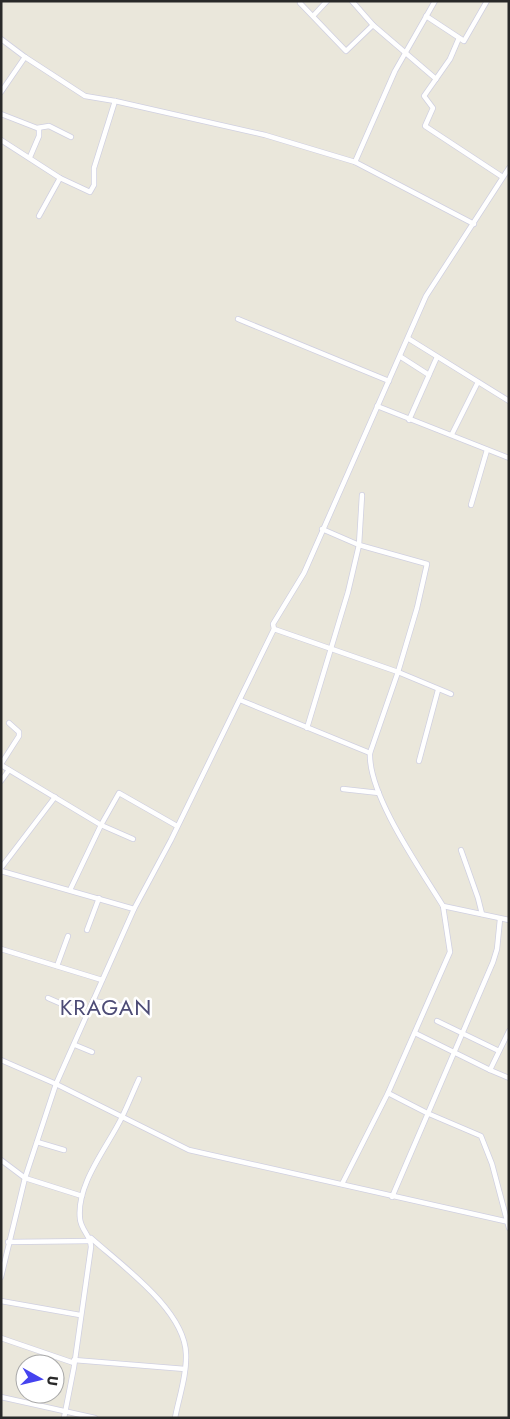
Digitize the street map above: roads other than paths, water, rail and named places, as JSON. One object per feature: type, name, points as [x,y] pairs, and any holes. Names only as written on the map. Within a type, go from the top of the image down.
[{"type":"street","points":[[314,16],[327,1]]},
{"type":"street","points":[[352,1],[358,3],[373,25],[436,78]]},
{"type":"street","points":[[355,162],[405,52],[435,1]]},
{"type":"street","points":[[426,16],[464,41],[487,1]]},
{"type":"street","points":[[300,3],[347,51],[373,25]]},
{"type":"street","points":[[459,38],[450,59],[424,97],[432,108],[425,127],[501,176]]},
{"type":"street","points":[[1,39],[85,96],[115,101],[285,140],[355,162],[474,224]]},
{"type":"street","points":[[1,92],[25,57]]},
{"type":"street","points":[[1,140],[60,178],[85,191],[92,190],[96,160],[115,101]]},
{"type":"street","points":[[1,114],[40,128],[48,126],[71,137]]},
{"type":"street","points":[[30,157],[39,136],[40,128]]},
{"type":"street","points":[[1,1277],[25,1178],[56,1084],[134,909],[178,826],[240,700],[274,629],[273,624],[304,573],[377,406],[409,339],[426,296],[474,224],[501,176],[509,168]]},
{"type":"street","points":[[39,216],[60,178]]},
{"type":"street","points":[[238,320],[389,381]]},
{"type":"street","points":[[409,339],[509,401]]},
{"type":"street","points":[[401,357],[429,375]]},
{"type":"street","points":[[409,420],[438,357]]},
{"type":"street","points":[[452,434],[478,382]]},
{"type":"street","points":[[377,406],[509,458]]},
{"type":"street","points":[[471,505],[487,450]]},
{"type":"street","points":[[307,728],[348,592],[359,545],[362,495]]},
{"type":"street","points":[[322,529],[359,545],[427,564],[418,608],[370,753],[379,793],[392,821],[443,906],[450,952],[388,1093],[342,1184]]},
{"type":"street","points":[[274,629],[398,672],[438,690],[452,694]]},
{"type":"street","points":[[419,761],[438,690]]},
{"type":"street","points":[[240,700],[370,753]]},
{"type":"street","points":[[9,723],[19,732],[19,736],[1,765],[101,825],[133,839]]},
{"type":"street","points":[[1,782],[9,770]]},
{"type":"street","points":[[343,789],[379,793]]},
{"type":"street","points":[[70,890],[117,795],[121,793],[178,826]]},
{"type":"street","points":[[55,797],[1,869],[134,909]]},
{"type":"street","points":[[461,850],[482,914]]},
{"type":"street","points":[[86,930],[99,898]]},
{"type":"street","points":[[443,906],[509,920]]},
{"type":"street","points":[[392,1197],[496,954],[500,918]]},
{"type":"street","points":[[57,966],[68,936]]},
{"type":"street","points":[[1,949],[102,980]]},
{"type":"street","points":[[48,998],[87,1015]]},
{"type":"street","points":[[93,1001],[128,1007]]},
{"type":"street","points":[[437,1021],[499,1051]]},
{"type":"street","points":[[490,1070],[509,1031]]},
{"type":"street","points":[[415,1032],[509,1078]]},
{"type":"street","points":[[75,1045],[92,1052]]},
{"type":"street","points":[[1,1060],[56,1084],[189,1150],[251,1166],[342,1184],[392,1197],[508,1222]]},
{"type":"street","points":[[139,1079],[122,1118],[90,1177],[82,1196],[80,1220],[90,1239],[140,1282],[179,1326],[186,1350],[185,1369],[175,1418]]},
{"type":"street","points":[[388,1093],[483,1139],[509,1228]]},
{"type":"street","points":[[37,1142],[64,1150]]},
{"type":"street","points":[[1,1160],[25,1178],[82,1196]]},
{"type":"street","points":[[8,1242],[90,1239]]},
{"type":"street","points":[[64,1418],[74,1361],[90,1239]]},
{"type":"street","points":[[1,1301],[80,1315]]},
{"type":"street","points":[[1,1338],[74,1361],[185,1369]]},
{"type":"street","points":[[1,1397],[95,1418]]},
{"type":"district","name":"KRAGAN","points":[[106,1007]]}]
